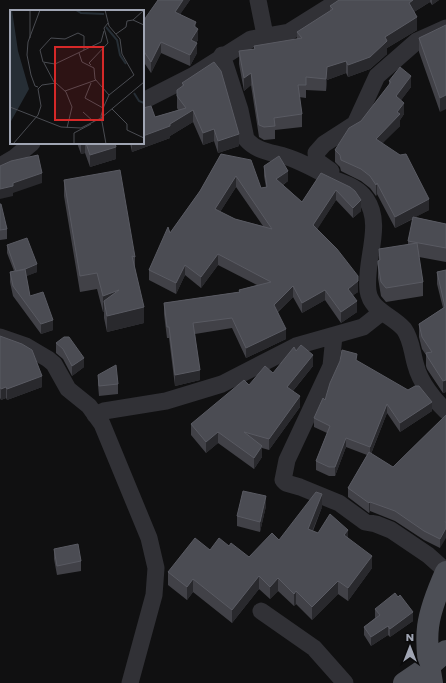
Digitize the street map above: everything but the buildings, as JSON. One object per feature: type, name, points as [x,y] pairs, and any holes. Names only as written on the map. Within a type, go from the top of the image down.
[{"type":"main road","points":[[430,674],[426,637],[429,617],[446,571]]},
{"type":"main road","points":[[404,683],[430,674],[446,651]]},
{"type":"street","points":[[258,0],[265,35]]},
{"type":"street","points":[[144,100],[194,75],[222,55],[251,39],[265,35],[283,34],[289,32],[340,0]]},
{"type":"street","points":[[333,179],[330,170],[317,161],[317,151],[324,144],[355,124],[377,76],[417,41],[446,28]]},
{"type":"street","points":[[222,55],[238,104],[246,139],[249,143],[257,149],[297,161],[360,192],[371,208],[374,222],[368,268],[368,290],[372,301],[382,312],[392,318],[405,330],[410,341],[415,366],[420,377],[446,411]]},
{"type":"street","points":[[0,166],[14,158],[31,144]]},
{"type":"street","points":[[95,415],[104,411],[146,404],[197,392],[236,378],[272,356],[296,346],[318,338],[334,336],[363,327],[382,312]]},
{"type":"street","points":[[334,336],[331,366],[287,460],[283,480],[286,483],[300,487],[339,503],[365,522],[376,524],[391,530],[428,555],[446,571]]},
{"type":"street","points":[[0,337],[26,346],[51,361],[68,389],[89,406],[102,424],[145,526],[156,568],[151,607],[130,683]]},
{"type":"street","points":[[261,612],[314,648],[345,683]]}]
